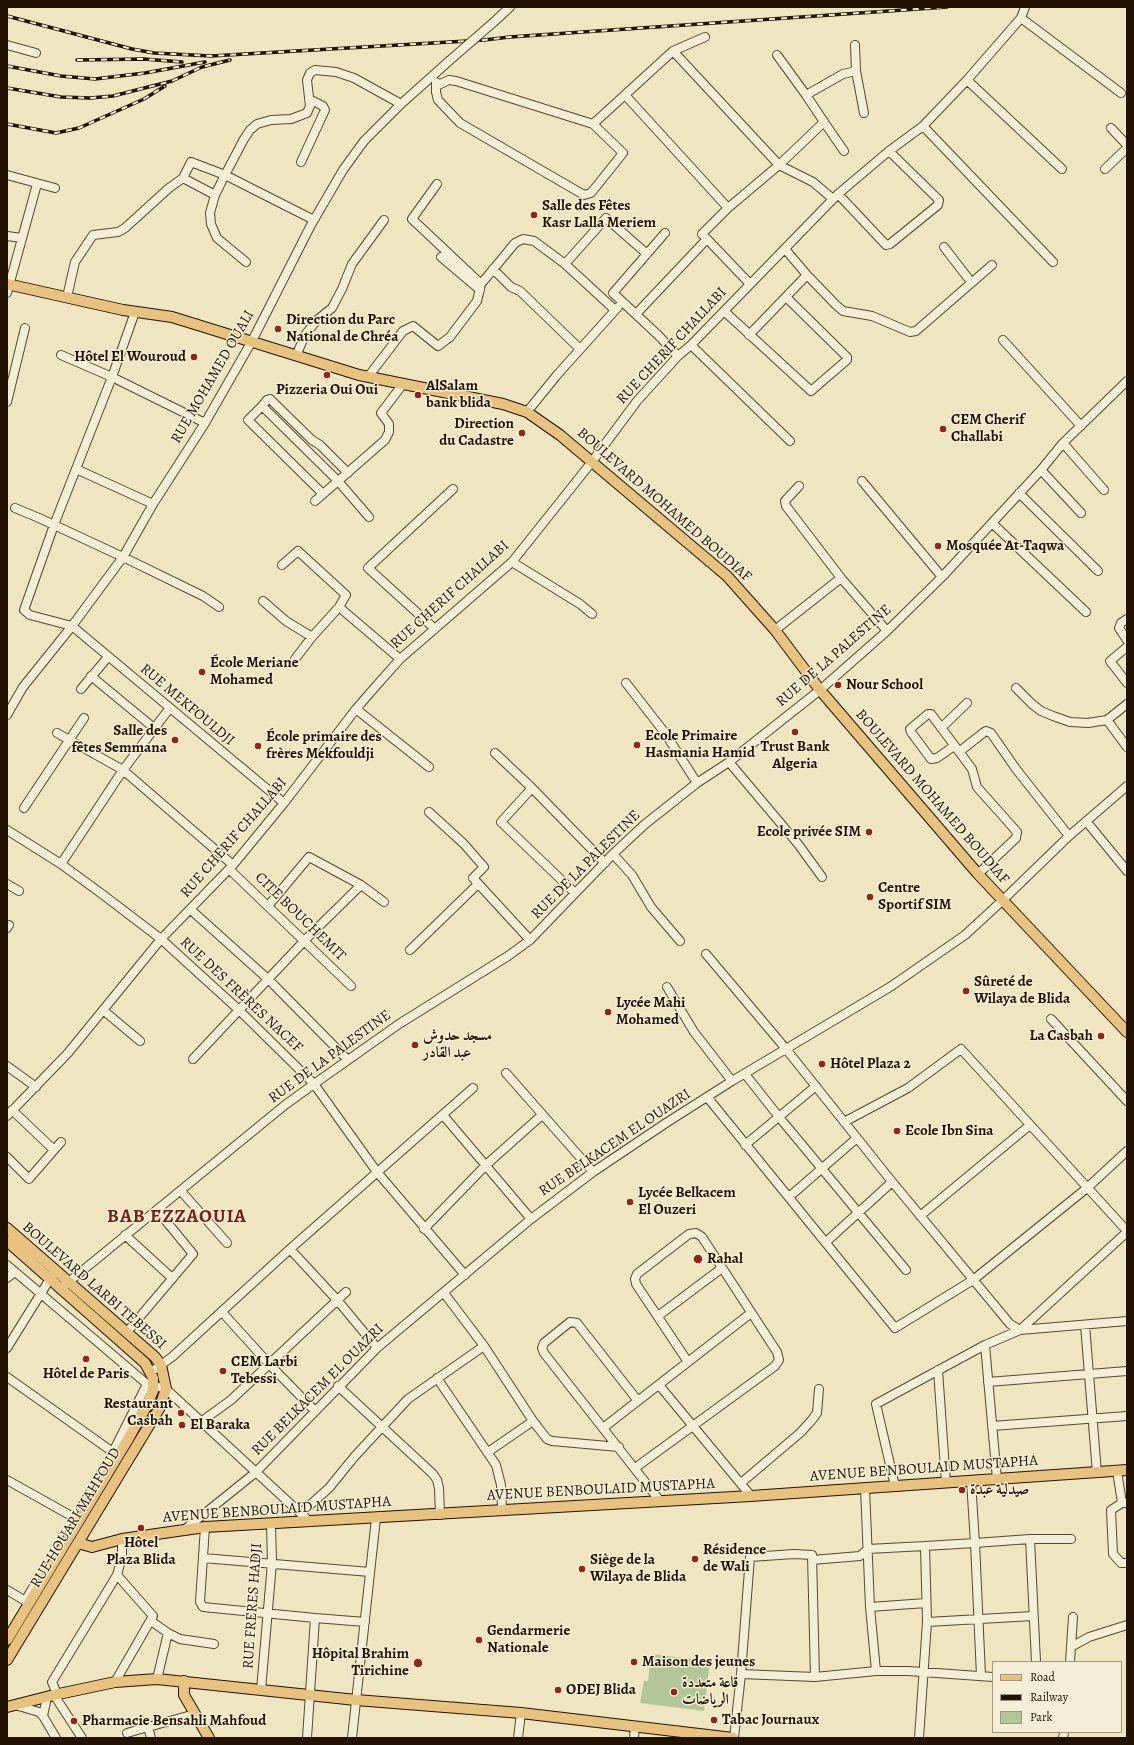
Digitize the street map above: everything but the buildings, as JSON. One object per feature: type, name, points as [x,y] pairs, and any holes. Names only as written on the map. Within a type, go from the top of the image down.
[{"type":"main road","name":"BOULEVARD MOHAMED BOUDIAF","points":[[8,287],[172,318],[368,377],[503,404],[527,412],[560,435],[591,463],[727,576],[775,630],[820,690],[978,874],[1127,1032]]},
{"type":"main road","name":"BOULEVARD LARBI TEBESSI","points":[[7,1228],[52,1276]]},
{"type":"main road","name":"BOULEVARD LARBI TEBESSI","points":[[7,1242],[127,1332],[155,1357],[161,1365],[166,1389]]},
{"type":"main road","name":"BOULEVARD LARBI TEBESSI","points":[[64,1285],[137,1355],[151,1372],[150,1385]]},
{"type":"main road","name":"RUE HOUARI MAHFOUD","points":[[7,1660],[116,1454],[146,1407],[153,1391],[150,1385]]},
{"type":"main road","name":"RUE HOUARI MAHFOUD","points":[[7,1640],[27,1602],[126,1463],[159,1409],[166,1389]]},
{"type":"main road","name":"AVENUE BENBOULAID MUSTAPHA","points":[[70,1540],[92,1547],[122,1539],[204,1527],[440,1515],[1122,1471]]},
{"type":"main road","points":[[10,1704],[115,1682],[157,1679],[356,1700],[521,1713],[635,1726],[685,1735],[734,1738]]},
{"type":"main road","points":[[184,1681],[184,1695],[209,1738]]},
{"type":"street","name":"RUE MOHAMED OUALI","points":[[7,715],[23,687],[72,626],[123,557],[153,504],[205,423],[252,341],[314,220],[343,170],[364,141],[401,104],[510,7]]},
{"type":"street","name":"RUE CHERIF CHALLABI","points":[[10,1110],[36,1088],[73,1047],[161,939],[191,910],[231,867],[284,803],[356,708],[400,659],[512,562],[591,463],[637,401],[678,356],[691,345],[836,196],[889,150],[923,126],[967,80],[1021,18],[1025,7]]},
{"type":"street","points":[[1021,18],[1121,94]]},
{"type":"street","points":[[593,124],[673,51],[705,37]]},
{"type":"street","points":[[7,45],[36,53]]},
{"type":"street","points":[[854,45],[856,71],[864,113]]},
{"type":"street","points":[[673,51],[779,165],[813,182],[836,196],[886,245],[890,244],[938,205],[938,200],[889,150]]},
{"type":"street","points":[[778,55],[844,152]]},
{"type":"street","points":[[246,262],[217,238],[211,224],[210,213],[215,195],[250,130],[257,124],[271,120],[291,119],[307,113],[310,106],[308,80],[310,73],[315,70],[336,72],[354,78],[401,104]]},
{"type":"street","points":[[806,95],[843,74],[856,71]]},
{"type":"street","points":[[435,74],[436,92],[438,100],[460,122],[584,195],[592,193],[623,153],[593,124],[456,81],[449,80],[436,86]]},
{"type":"street","points":[[967,80],[1062,169]]},
{"type":"street","points":[[625,95],[728,208]]},
{"type":"street","points":[[301,162],[325,110],[323,106],[309,99]]},
{"type":"street","points":[[750,284],[702,234],[728,208],[779,165],[824,122]]},
{"type":"street","points":[[923,126],[1053,262]]},
{"type":"street","points":[[1112,128],[1127,145]]},
{"type":"street","points":[[1105,169],[1127,148]]},
{"type":"street","points":[[67,297],[75,262],[93,236],[118,232],[125,228],[169,188],[183,178],[191,162],[225,175],[314,220]]},
{"type":"street","points":[[7,176],[55,188]]},
{"type":"street","points":[[183,178],[215,195]]},
{"type":"street","points":[[8,287],[37,184]]},
{"type":"street","points":[[437,184],[412,219],[481,287]]},
{"type":"street","points":[[566,264],[606,218],[647,254]]},
{"type":"street","points":[[296,356],[305,335],[317,320],[332,308],[342,289],[352,264],[384,220]]},
{"type":"street","points":[[665,233],[613,293],[678,356]]},
{"type":"street","points":[[7,236],[22,238]]},
{"type":"street","points":[[368,377],[404,331],[413,326],[438,346],[450,337],[477,300],[481,287],[493,269],[515,243],[523,239],[534,241],[566,264],[615,310]]},
{"type":"street","points":[[636,314],[708,239]]},
{"type":"street","points":[[944,247],[971,282]]},
{"type":"street","points":[[785,249],[807,275],[843,311],[872,316],[910,332],[916,331],[992,265]]},
{"type":"street","points":[[441,257],[481,287]]},
{"type":"street","points":[[493,269],[511,287],[520,291],[580,348]]},
{"type":"street","points":[[749,335],[807,275]]},
{"type":"street","points":[[724,311],[810,391],[815,390],[847,360],[846,355],[786,297]]},
{"type":"street","points":[[527,412],[580,348],[622,302]]},
{"type":"street","points":[[72,626],[30,615],[24,610],[54,525],[112,378],[135,312]]},
{"type":"street","points":[[7,402],[25,328]]},
{"type":"street","points":[[1003,340],[1081,426]]},
{"type":"street","points":[[691,345],[790,440]]},
{"type":"street","points":[[60,355],[112,378],[205,423]]},
{"type":"street","name":"RUE DE LA PALESTINE","points":[[64,1285],[285,1105],[399,1024],[508,956],[530,940],[612,854],[644,825],[697,783],[729,762],[820,690],[887,630],[942,577],[1041,470],[1063,443],[1127,381]]},
{"type":"street","points":[[315,501],[385,440],[389,432],[389,424],[381,413],[403,384]]},
{"type":"street","points":[[323,494],[248,420],[270,399],[348,473]]},
{"type":"street","points":[[262,406],[338,481],[369,517]]},
{"type":"street","points":[[1063,443],[1104,490]]},
{"type":"street","points":[[76,469],[153,504]]},
{"type":"street","points":[[1041,470],[1081,513]]},
{"type":"street","points":[[862,481],[942,577]]},
{"type":"street","points":[[799,486],[785,502],[785,504],[841,578],[887,630]]},
{"type":"street","points":[[436,629],[368,568],[453,489]]},
{"type":"street","points":[[1019,493],[1098,571]]},
{"type":"street","points":[[15,508],[123,557],[203,596],[219,607]]},
{"type":"street","points":[[992,523],[1086,612]]},
{"type":"street","points":[[282,565],[298,551],[346,595],[339,607],[312,637],[295,659]]},
{"type":"street","points":[[512,562],[580,604],[592,614]]},
{"type":"street","points":[[775,630],[841,578]]},
{"type":"street","points":[[263,601],[286,622],[312,637]]},
{"type":"street","points":[[339,607],[400,659]]},
{"type":"street","points":[[1127,619],[1121,623],[1119,628],[1127,640]]},
{"type":"street","name":"RUE MEKFOULDJI","points":[[72,626],[284,803]]},
{"type":"street","points":[[1126,678],[1110,661],[1127,647]]},
{"type":"street","points":[[81,689],[108,657]]},
{"type":"street","points":[[91,676],[154,728]]},
{"type":"street","points":[[626,683],[664,733],[697,783]]},
{"type":"street","points":[[1016,688],[1032,704],[1052,716],[1070,722],[1088,723],[1107,720],[1127,704]]},
{"type":"street","points":[[941,728],[967,703]]},
{"type":"street","points":[[61,864],[123,770],[169,708]]},
{"type":"street","points":[[356,708],[429,767]]},
{"type":"street","points":[[978,874],[1016,838],[1018,834],[977,787],[972,769],[957,749],[941,728],[929,714],[911,728],[910,731],[931,759],[937,758],[957,749],[986,731],[991,733],[1006,755],[1070,836]]},
{"type":"street","points":[[24,808],[84,718]]},
{"type":"street","points":[[1107,720],[1127,746]]},
{"type":"street","name":"CITE BOUCHEMIT","points":[[57,733],[123,770],[231,867],[268,906],[351,986]]},
{"type":"street","points":[[495,752],[605,863]]},
{"type":"street","points":[[729,762],[798,844],[822,877]]},
{"type":"street","name":"RUE BELKACEM EL OUAZRI","points":[[184,1530],[255,1473],[338,1386],[378,1348],[465,1276],[531,1218],[592,1172],[666,1123],[708,1098],[732,1081],[890,987],[965,935],[1086,821],[1127,786]]},
{"type":"street","points":[[532,788],[501,822],[575,893]]},
{"type":"street","points":[[429,812],[464,844],[484,867],[473,878],[530,940]]},
{"type":"street","points":[[1086,821],[1127,871]]},
{"type":"street","name":"RUE DES FRÈRES NACEF","points":[[7,830],[61,864],[161,939],[239,1010],[314,1084],[377,1172],[465,1276]]},
{"type":"street","points":[[612,854],[632,875],[651,907],[680,941]]},
{"type":"street","points":[[268,906],[309,857],[361,886],[384,902]]},
{"type":"street","points":[[7,884],[19,891]]},
{"type":"street","points":[[410,950],[478,884]]},
{"type":"street","points":[[193,1060],[305,940],[361,886]]},
{"type":"street","points":[[191,910],[269,980],[347,1060]]},
{"type":"street","points":[[706,954],[786,1049],[892,1182],[973,1280],[1010,1324],[1020,1330]]},
{"type":"street","points":[[667,987],[694,1032],[732,1081]]},
{"type":"street","points":[[103,1010],[140,1041]]},
{"type":"street","points":[[1051,1019],[1127,1101]]},
{"type":"street","points":[[844,1122],[908,1088],[962,1049],[1086,1188],[1127,1231],[1020,1330]]},
{"type":"street","points":[[7,1066],[36,1088]]},
{"type":"street","points":[[506,1073],[592,1172]]},
{"type":"street","points":[[745,1074],[821,1169],[859,1212],[906,1270]]},
{"type":"street","points":[[745,1145],[816,1086]]},
{"type":"street","points":[[151,1372],[172,1357],[290,1249],[473,1088]]},
{"type":"street","points":[[708,1098],[895,1328],[973,1280],[1086,1188],[1127,1151]]},
{"type":"street","points":[[10,1110],[54,1150]]},
{"type":"street","points":[[443,1115],[531,1218]]},
{"type":"street","points":[[424,1229],[486,1165],[542,1115]]},
{"type":"street","points":[[920,1216],[1030,1125]]},
{"type":"street","points":[[789,1197],[857,1138]]},
{"type":"street","points":[[7,1158],[29,1179],[61,1142]]},
{"type":"street","points":[[826,1242],[892,1182]]},
{"type":"street","points":[[181,1190],[227,1244]]},
{"type":"street","points":[[127,1332],[193,1254],[157,1210]]},
{"type":"street","points":[[636,1468],[778,1363],[779,1360],[777,1352],[699,1234],[696,1233],[689,1234],[635,1276],[636,1284],[688,1362]]},
{"type":"street","points":[[125,1235],[172,1278]]},
{"type":"street","points":[[290,1249],[338,1301],[378,1348]]},
{"type":"street","points":[[7,1265],[150,1385],[166,1389],[173,1397],[202,1421],[255,1473],[310,1522]]},
{"type":"street","points":[[658,1316],[722,1268]]},
{"type":"street","points":[[7,1278],[15,1272]]},
{"type":"street","points":[[7,1348],[52,1276]]},
{"type":"street","points":[[202,1421],[231,1400],[346,1292]]},
{"type":"street","points":[[444,1293],[484,1346],[542,1434],[552,1441],[619,1447]]},
{"type":"street","points":[[222,1312],[270,1365],[315,1410]]},
{"type":"street","points":[[603,1428],[751,1313]]},
{"type":"street","points":[[895,1486],[876,1404],[985,1345],[1020,1330],[1127,1321]]},
{"type":"street","points":[[638,1402],[579,1325],[575,1322],[570,1322],[544,1343],[543,1351],[660,1500]]},
{"type":"street","points":[[1085,1325],[1097,1473]]},
{"type":"street","points":[[985,1345],[997,1480]]},
{"type":"street","points":[[301,1514],[329,1488],[382,1425],[408,1399],[484,1346]]},
{"type":"street","points":[[938,1370],[946,1483]]},
{"type":"street","points":[[988,1382],[1127,1371]]},
{"type":"street","points":[[7,1377],[116,1454],[126,1463]]},
{"type":"street","points":[[437,1378],[488,1452],[500,1475],[502,1510]]},
{"type":"street","points":[[660,1385],[751,1496]]},
{"type":"street","points":[[338,1386],[434,1474],[439,1488],[440,1515]]},
{"type":"street","points":[[741,1483],[800,1433],[811,1421],[817,1413],[820,1389]]},
{"type":"street","points":[[992,1426],[1127,1416]]},
{"type":"street","points":[[488,1452],[534,1421]]},
{"type":"street","points":[[70,1540],[76,1518],[116,1454]]},
{"type":"street","points":[[1122,1471],[1124,1503],[1111,1510],[1112,1551],[1114,1557],[1121,1563],[1127,1563]]},
{"type":"street","points":[[7,1480],[76,1518]]},
{"type":"street","points":[[971,1481],[980,1676]]},
{"type":"street","points":[[865,1488],[870,1607],[876,1671]]},
{"type":"street","points":[[352,1738],[376,1518]]},
{"type":"street","name":"RUE FRERES HADJI","points":[[261,1690],[272,1563],[271,1524]]},
{"type":"street","points":[[204,1527],[200,1602],[203,1607],[365,1622]]},
{"type":"street","points":[[82,1738],[53,1695],[52,1682],[117,1575],[122,1557],[122,1539]]},
{"type":"street","points":[[1030,1539],[1036,1661]]},
{"type":"street","points":[[812,1560],[860,1556],[868,1549],[1030,1539],[1071,1539]]},
{"type":"street","points":[[919,1738],[927,1622],[926,1546]]},
{"type":"street","points":[[734,1738],[741,1674],[750,1557],[794,1554],[812,1556],[815,1677]]},
{"type":"street","points":[[203,1558],[370,1572]]},
{"type":"street","points":[[115,1682],[153,1616],[117,1575]]},
{"type":"street","points":[[7,1590],[27,1602]]},
{"type":"street","points":[[870,1607],[926,1603]]},
{"type":"street","points":[[927,1622],[1033,1616]]},
{"type":"street","points":[[1070,1661],[1073,1617]]},
{"type":"street","points":[[307,1738],[315,1618]]},
{"type":"street","points":[[151,1621],[168,1633],[180,1639],[214,1644]]},
{"type":"street","points":[[1070,1647],[1089,1637],[1127,1625]]},
{"type":"street","points":[[157,1679],[168,1633]]},
{"type":"street","points":[[741,1674],[815,1677],[876,1671],[924,1671],[992,1678]]},
{"type":"street","points":[[43,1716],[53,1695]]},
{"type":"street","points":[[10,1704],[39,1712],[56,1738]]},
{"type":"street","points":[[518,1738],[521,1713]]},
{"type":"street","points":[[127,1734],[195,1714]]},
{"type":"street","points":[[634,1738],[635,1726]]},
{"type":"street","points":[[148,1728],[151,1738]]},
{"type":"green space","name":"قاعة متعددة الرياضات","points":[[651,1654],[710,1661],[704,1711],[640,1703],[644,1681],[648,1681]]},
{"type":"railway","points":[[7,16],[132,49],[154,53],[211,56],[484,40],[947,7]]},
{"type":"railway","points":[[77,60],[144,59],[182,62]]},
{"type":"railway","points":[[7,88],[61,97],[90,98],[113,96],[172,81],[202,67],[230,60]]},
{"type":"railway","points":[[7,66],[61,76],[95,79],[145,73],[205,62]]},
{"type":"railway","points":[[7,124],[56,133],[79,128],[144,99],[165,86]]},
{"type":"place","name":"Salle des Fêtes Kasr Lalla Meriem","points":[[534,215]]},
{"type":"place","name":"Direction du Parc National de Chréa","points":[[278,329]]},
{"type":"place","name":"Hôtel El Wouroud","points":[[194,357]]},
{"type":"place","name":"Pizzeria Oui Oui","points":[[327,375]]},
{"type":"place","name":"AlSalam bank blida","points":[[418,395]]},
{"type":"place","name":"CEM Cherif Challabi","points":[[943,429]]},
{"type":"place","name":"Direction du Cadastre","points":[[522,433]]},
{"type":"place","name":"Mosquée At-Taqwa","points":[[938,546]]},
{"type":"place","name":"École Meriane Mohamed","points":[[202,672]]},
{"type":"place","name":"Nour School","points":[[838,685]]},
{"type":"place","name":"Trust Bank Algeria","points":[[795,732]]},
{"type":"place","name":"Salle des fêtes Semmana","points":[[175,740]]},
{"type":"place","name":"Ecole Primaire Hasmania Hamid","points":[[637,745]]},
{"type":"place","name":"École primaire des frères Mekfouldji","points":[[258,746]]},
{"type":"place","name":"Ecole privée SIM","points":[[869,832]]},
{"type":"place","name":"Centre Sportif SIM","points":[[870,897]]},
{"type":"place","name":"Sûreté de Wilaya de Blida","points":[[966,991]]},
{"type":"place","name":"Lycée Mahi Mohamed","points":[[608,1012]]},
{"type":"place","name":"La Casbah","points":[[1101,1036]]},
{"type":"place","name":"مسجد حدوش عبد القادر","points":[[415,1045]]},
{"type":"place","name":"Hôtel Plaza 2","points":[[822,1064]]},
{"type":"place","name":"Ecole Ibn Sina","points":[[897,1131]]},
{"type":"place","name":"Lycée Belkacem El Ouzeri","points":[[630,1202]]},
{"type":"place","name":"Rahal","points":[[698,1259]]},
{"type":"place","name":"Hôtel de Paris","points":[[86,1359]]},
{"type":"place","name":"CEM Larbi Tebessi","points":[[223,1371]]},
{"type":"place","name":"Restaurant Casbah","points":[[181,1413]]},
{"type":"place","name":"El Baraka","points":[[182,1425]]},
{"type":"place","name":"صيدلية عبدة","points":[[962,1490]]},
{"type":"place","name":"Hôtel Plaza Blida","points":[[141,1528]]},
{"type":"place","name":"Résidence de Wali","points":[[695,1559]]},
{"type":"place","name":"Siège de la Wilaya de Blida","points":[[582,1569]]},
{"type":"place","name":"Gendarmerie Nationale","points":[[479,1640]]},
{"type":"place","name":"Maison des jeunes","points":[[634,1662]]},
{"type":"place","name":"Hôpital Brahim Tirichine","points":[[418,1663]]},
{"type":"place","name":"ODEJ Blida","points":[[558,1690]]},
{"type":"place","name":"قاعة متعددة الرياضات","points":[[674,1692]]},
{"type":"place","name":"Tabac Journaux","points":[[714,1720]]},
{"type":"place","name":"Pharmacie Bensahli Mahfoud","points":[[74,1721]]},
{"type":"district","name":"BAB EZZAOUIA","points":[[177,1217]]}]
